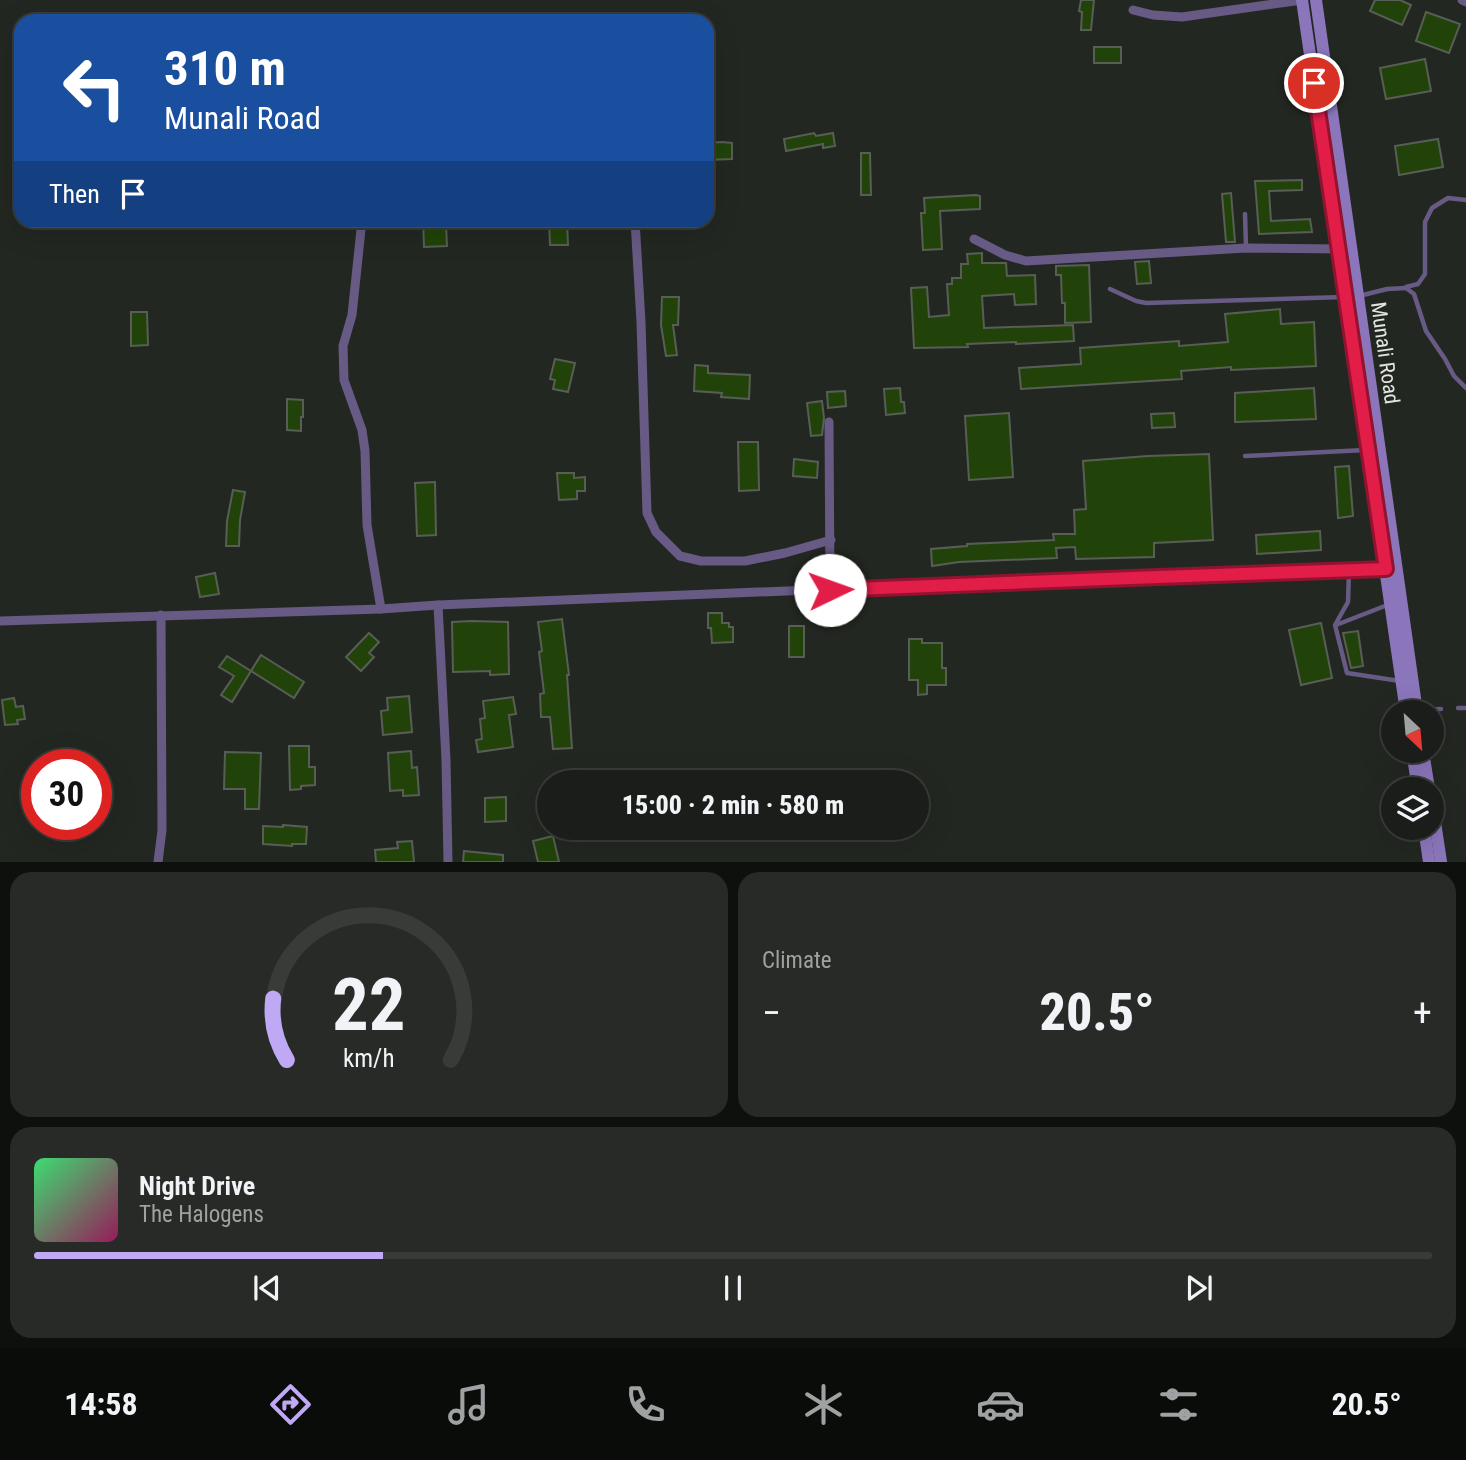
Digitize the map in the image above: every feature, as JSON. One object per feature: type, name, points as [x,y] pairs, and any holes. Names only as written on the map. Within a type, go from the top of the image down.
[{"type":"main road","name":"Munali Road","points":[[1302,0],[1344,249],[1410,700]]},
{"type":"main road","name":"Munali Road","points":[[1315,0],[1344,249]]},
{"type":"main road","name":"Munali Road","points":[[1392,569],[1391,604],[1401,681],[1407,700]]},
{"type":"main road","points":[[1426,840],[1429,862]]},
{"type":"main road","points":[[1438,840],[1441,862]]},
{"type":"street","points":[[1133,10],[1153,15],[1182,17],[1302,0]]},
{"type":"street","points":[[361,228],[352,315],[343,346],[344,380],[362,430],[367,525],[381,608]]},
{"type":"street","points":[[635,228],[647,513],[656,532],[680,556],[701,561],[745,561],[831,540]]},
{"type":"street","points":[[974,239],[1005,256],[1026,261],[1246,248],[1344,249]]},
{"type":"street","points":[[829,422],[830,590]]},
{"type":"street","points":[[0,621],[1392,569]]},
{"type":"street","points":[[438,605],[448,862]]},
{"type":"street","points":[[158,862],[162,830],[160,615]]},
{"type":"lane","points":[[1110,289],[1146,303],[1351,297],[1406,288],[1418,284],[1425,274],[1425,222],[1432,208],[1448,198],[1466,200]]},
{"type":"lane","points":[[1245,214],[1246,248]]},
{"type":"lane","points":[[1406,288],[1414,295],[1426,331],[1454,376],[1466,388]]},
{"type":"lane","points":[[1245,456],[1374,450]]},
{"type":"lane","points":[[1349,571],[1348,602],[1335,625],[1347,673],[1401,681]]},
{"type":"lane","points":[[1335,625],[1391,604]]},
{"type":"lane","points":[[1458,708],[1466,708]]},
{"type":"building","points":[[1081,0],[1094,0],[1091,30],[1081,30]]},
{"type":"building","points":[[1375,0],[1400,0],[1411,5],[1402,25],[1370,11]]},
{"type":"building","points":[[1426,12],[1460,24],[1449,53],[1416,41]]},
{"type":"building","points":[[1094,47],[1121,47],[1121,63],[1094,63]]},
{"type":"building","points":[[1425,59],[1431,91],[1386,99],[1380,68]]},
{"type":"building","points":[[814,133],[816,136],[833,133],[835,146],[823,148],[823,144],[786,151],[784,139]]},
{"type":"building","points":[[1438,139],[1443,167],[1399,175],[1395,146]]},
{"type":"building","points":[[714,143],[732,143],[732,159],[714,160]]},
{"type":"building","points":[[861,153],[870,153],[871,195],[861,195]]},
{"type":"building","points":[[1302,180],[1302,190],[1269,191],[1271,221],[1310,219],[1312,232],[1259,234],[1255,181]]},
{"type":"building","points":[[1231,193],[1235,242],[1226,242],[1222,194]]},
{"type":"building","points":[[980,196],[980,209],[940,211],[942,249],[923,250],[921,213],[925,213],[924,198]]},
{"type":"building","points":[[423,228],[446,228],[447,246],[424,247]]},
{"type":"building","points":[[549,228],[567,228],[568,245],[550,245]]},
{"type":"building","points":[[982,253],[982,263],[1006,263],[1007,276],[1035,275],[1036,304],[1015,305],[1014,294],[982,296],[984,328],[1073,325],[1074,341],[914,348],[911,288],[927,287],[929,317],[949,315],[947,284],[952,284],[952,278],[961,278],[961,264],[968,264],[967,254]]},
{"type":"building","points":[[1149,261],[1151,283],[1137,284],[1135,262]]},
{"type":"building","points":[[1089,265],[1091,322],[1065,323],[1061,275],[1056,275],[1056,266]]},
{"type":"building","points":[[662,297],[679,297],[678,325],[673,325],[677,355],[666,356],[661,325]]},
{"type":"building","points":[[1280,309],[1281,324],[1314,322],[1316,366],[1231,370],[1231,367],[1181,371],[1182,379],[1021,389],[1019,368],[1081,364],[1080,348],[1179,341],[1179,346],[1228,342],[1225,314]]},
{"type":"building","points":[[131,312],[147,312],[148,345],[131,346]]},
{"type":"building","points":[[555,359],[575,363],[568,392],[553,389],[555,380],[550,379]]},
{"type":"building","points":[[695,365],[708,366],[708,373],[750,375],[749,399],[694,391]]},
{"type":"building","points":[[900,388],[905,413],[886,415],[884,389]]},
{"type":"building","points":[[1314,388],[1316,419],[1235,422],[1235,393]]},
{"type":"building","points":[[845,391],[846,406],[828,408],[827,392]]},
{"type":"building","points":[[287,399],[303,400],[301,431],[287,430]]},
{"type":"building","points":[[822,401],[822,435],[811,436],[807,403]]},
{"type":"building","points":[[1009,413],[1013,477],[969,480],[965,416]]},
{"type":"building","points":[[1174,413],[1175,427],[1152,428],[1151,414]]},
{"type":"building","points":[[738,442],[758,442],[759,490],[739,491]]},
{"type":"building","points":[[1209,454],[1213,540],[1154,543],[1154,557],[1076,559],[1075,547],[1056,548],[1057,558],[959,562],[932,566],[931,549],[967,544],[1054,540],[1053,534],[1075,534],[1074,510],[1086,509],[1083,461]]},
{"type":"building","points":[[794,459],[818,462],[817,478],[793,476]]},
{"type":"building","points":[[1349,466],[1353,516],[1338,518],[1335,467]]},
{"type":"building","points":[[557,473],[574,473],[574,478],[585,477],[585,491],[577,491],[577,499],[559,500]]},
{"type":"building","points":[[435,482],[436,535],[417,536],[415,483]]},
{"type":"building","points":[[233,490],[245,492],[239,546],[226,546],[227,521]]},
{"type":"building","points":[[1320,531],[1321,550],[1257,554],[1256,535]]},
{"type":"building","points":[[215,573],[219,594],[200,597],[196,577]]},
{"type":"building","points":[[708,613],[722,613],[722,623],[729,623],[729,627],[733,627],[733,642],[712,643]]},
{"type":"building","points":[[562,619],[569,675],[572,748],[553,749],[550,717],[541,717],[540,694],[544,693],[538,622]]},
{"type":"building","points":[[452,622],[508,622],[509,674],[490,675],[490,671],[453,672]]},
{"type":"building","points":[[1321,623],[1332,678],[1301,685],[1289,630]]},
{"type":"building","points":[[789,626],[804,626],[804,657],[789,657]]},
{"type":"building","points":[[1358,631],[1363,666],[1351,668],[1343,633]]},
{"type":"building","points":[[369,633],[379,642],[369,653],[374,657],[361,671],[346,657]]},
{"type":"building","points":[[909,639],[922,639],[922,643],[942,643],[942,668],[946,668],[946,685],[927,685],[927,694],[918,695],[918,680],[909,680]]},
{"type":"building","points":[[261,655],[304,682],[294,698],[251,671]]},
{"type":"building","points":[[227,656],[251,671],[232,702],[221,695],[234,676],[219,667]]},
{"type":"building","points":[[409,696],[412,732],[383,735],[381,711],[388,710],[387,698]]},
{"type":"building","points":[[513,697],[516,714],[509,715],[513,747],[478,752],[476,740],[482,739],[480,719],[485,718],[483,701]]},
{"type":"building","points":[[14,698],[16,707],[23,706],[25,719],[17,720],[18,724],[5,725],[2,700]]},
{"type":"building","points":[[289,746],[309,746],[309,767],[315,767],[315,785],[290,790]]},
{"type":"building","points":[[411,751],[412,768],[417,767],[419,795],[403,796],[403,790],[390,791],[388,753]]},
{"type":"building","points":[[225,752],[261,753],[259,809],[245,809],[245,789],[224,789]]},
{"type":"building","points":[[506,797],[506,821],[485,822],[485,798]]},
{"type":"building","points":[[263,826],[307,827],[306,844],[263,844]]},
{"type":"building","points":[[554,840],[559,862],[538,862],[533,841]]},
{"type":"building","points":[[412,841],[414,862],[376,862],[375,850],[398,848],[397,842]]},
{"type":"building","points":[[464,851],[503,855],[503,862],[463,862]]},
{"type":"route","points":[[830,590],[1386,569],[1314,83]]}]
